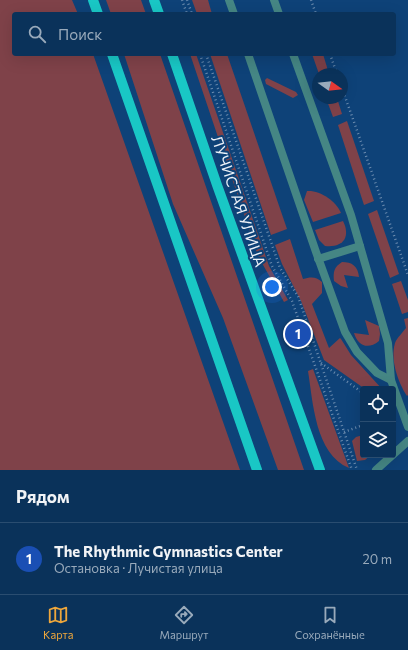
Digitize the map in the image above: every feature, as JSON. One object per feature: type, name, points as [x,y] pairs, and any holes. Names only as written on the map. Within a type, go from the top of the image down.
[{"type":"main road","points":[[93,0],[97,12]]},
{"type":"main road","points":[[154,0],[158,12]]},
{"type":"main road","points":[[113,56],[257,470]]},
{"type":"main road","name":"ЛУЧИСТАЯ УЛИЦА","points":[[173,56],[222,200],[320,470]]},
{"type":"lane","points":[[229,0],[233,12]]},
{"type":"lane","points":[[274,0],[278,12]]},
{"type":"lane","points":[[249,56],[318,259],[345,332],[353,345],[377,373],[391,380]]},
{"type":"lane","points":[[294,56],[351,215],[388,343],[391,380],[408,427]]},
{"type":"lane","points":[[318,259],[360,246]]},
{"type":"lane","points":[[376,470],[408,441]]},
{"type":"path","points":[[182,0],[186,12]]},
{"type":"path","points":[[187,0],[191,12]]},
{"type":"path","points":[[311,0],[315,12]]},
{"type":"path","points":[[201,56],[272,266],[292,301],[352,470]]},
{"type":"path","points":[[207,56],[280,268],[298,296],[357,470]]},
{"type":"path","points":[[331,56],[335,68]]},
{"type":"path","points":[[348,104],[408,275]]},
{"type":"path","points":[[320,362],[360,391]]},
{"type":"path","points":[[344,432],[360,426]]},
{"type":"shaded area","points":[[0,0],[72,0],[77,12],[12,12],[12,56],[94,56],[240,470],[0,470]]},
{"type":"shaded area","points":[[106,0],[141,0],[145,12],[110,12]]},
{"type":"shaded area","points":[[192,0],[208,0],[211,12],[196,12]]},
{"type":"shaded area","points":[[125,56],[161,56],[304,470],[278,470],[223,318],[173,204]]},
{"type":"shaded area","points":[[191,56],[197,56],[269,266],[288,300],[284,302],[258,256]]},
{"type":"shaded area","points":[[211,56],[228,56],[287,229],[271,235]]},
{"type":"shaded area","points":[[313,56],[324,56],[327,68],[317,68]]},
{"type":"shaded area","points":[[267,78],[296,92],[298,95],[293,98],[266,84],[265,80]]},
{"type":"shaded area","points":[[328,104],[339,104],[342,114],[333,117]]},
{"type":"shaded area","points":[[347,121],[374,201],[364,205],[338,125]]},
{"type":"shaded area","points":[[307,191],[317,192],[327,197],[335,204],[341,213],[313,222],[304,200]]},
{"type":"shaded area","points":[[377,210],[399,274],[390,278],[368,214]]},
{"type":"shaded area","points":[[343,221],[346,232],[344,240],[337,245],[325,246],[319,240],[315,230]]},
{"type":"shaded area","points":[[290,239],[303,279],[313,278],[322,282],[322,293],[312,304],[329,348],[340,338],[351,355],[379,386],[361,386],[324,360],[301,301],[282,264],[275,245]]},
{"type":"shaded area","points":[[342,262],[354,265],[359,277],[344,275],[348,288],[341,286],[334,281],[335,270]]},
{"type":"shaded area","points":[[401,281],[408,300],[408,312],[402,314],[392,284]]},
{"type":"shaded area","points":[[408,318],[407,396],[398,378],[394,364],[394,350],[395,343],[406,328],[404,319]]},
{"type":"shaded area","points":[[365,320],[379,326],[380,334],[379,341],[375,344],[367,346],[358,341],[354,333],[369,335]]},
{"type":"shaded area","points":[[313,369],[349,468],[338,461],[329,451],[322,439],[314,412],[308,371]]},
{"type":"shaded area","points":[[360,436],[360,458],[367,458],[365,460],[357,461],[352,441],[356,437]]},
{"type":"place","name":"The Rhythmic Gymnastics Center","points":[[298,334]]}]
